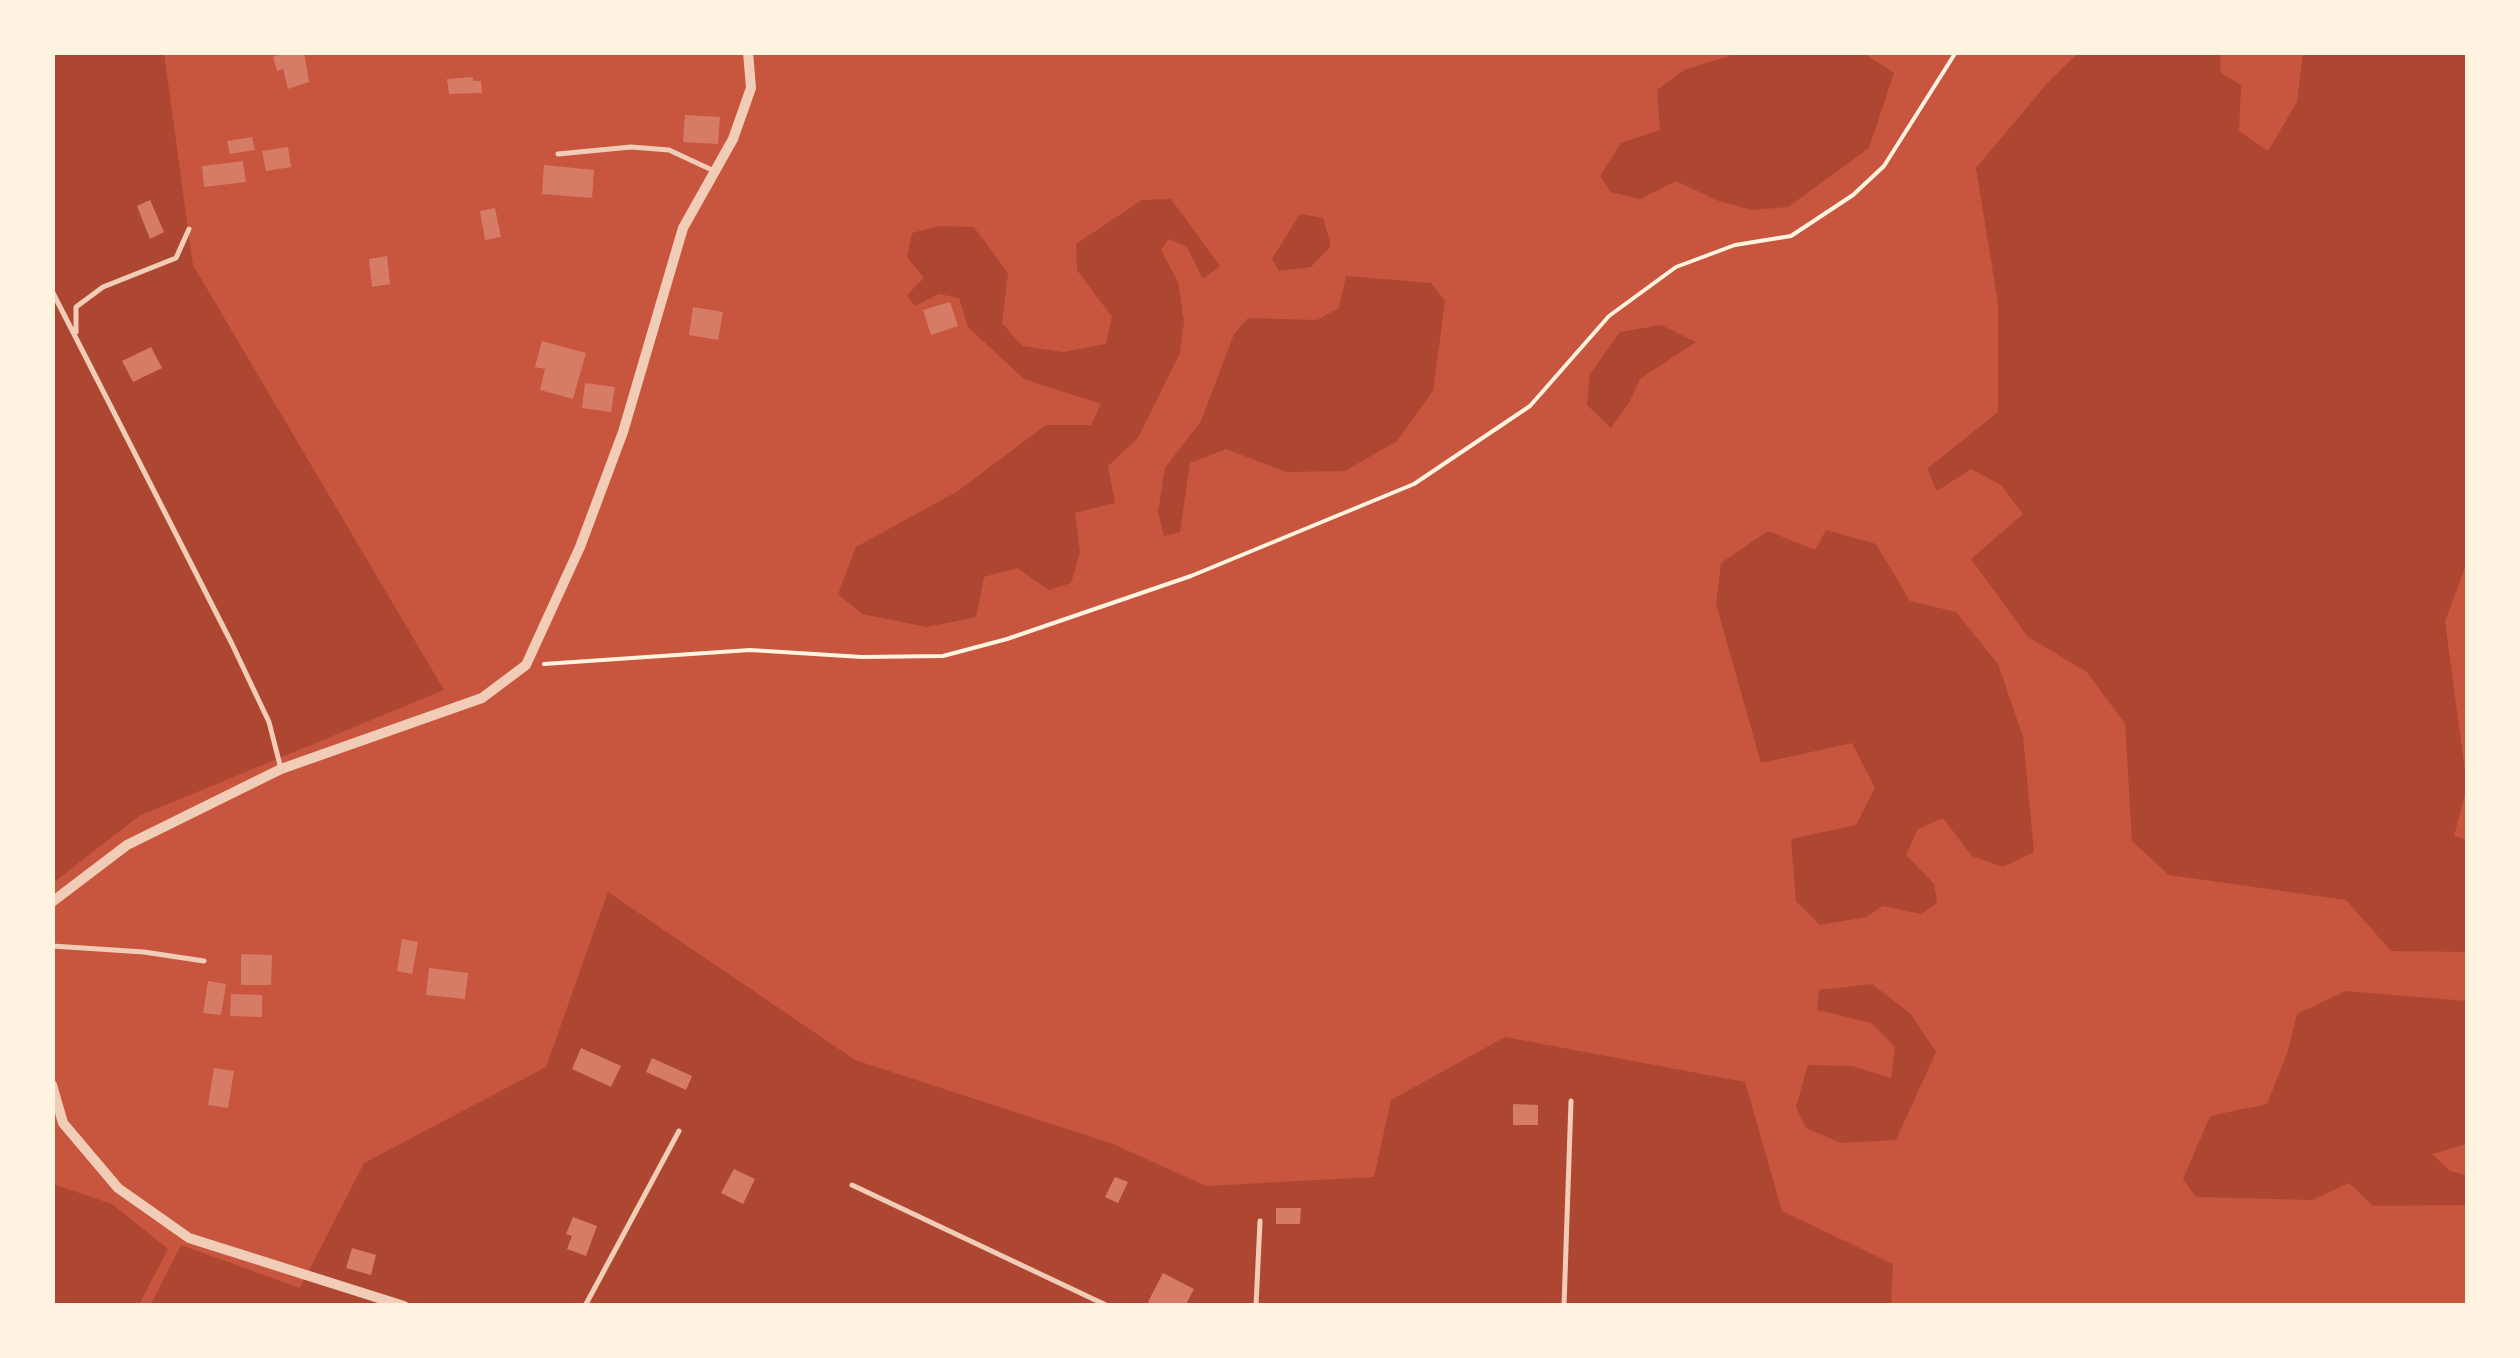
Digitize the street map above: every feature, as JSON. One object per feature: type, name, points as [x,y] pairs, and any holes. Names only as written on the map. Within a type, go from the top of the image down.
[{"type":"street","points":[[52,902],[127,845],[281,769],[482,698],[526,665],[580,546],[624,432],[683,228],[733,139],[751,88],[748,52]]},
{"type":"street","points":[[52,1085],[63,1122],[118,1188],[189,1238],[404,1306]]},
{"type":"lane","points":[[558,154],[631,147],[669,150],[715,172]]},
{"type":"lane","points":[[76,335],[76,307],[103,287],[176,258],[188,229]]},
{"type":"lane","points":[[52,292],[269,722],[281,769]]},
{"type":"lane","points":[[52,946],[144,952],[204,961]]},
{"type":"lane","points":[[1564,1306],[1570,1101]]},
{"type":"lane","points":[[584,1306],[679,1130]]},
{"type":"lane","points":[[852,1185],[1108,1306]]},
{"type":"lane","points":[[1256,1306],[1260,1221]]},
{"type":"path","points":[[526,665],[750,650],[862,657],[943,656],[1007,639],[1191,576],[1414,484],[1530,406],[1609,316],[1676,267],[1735,245],[1791,236],[1854,194],[1884,166],[1956,52]]},
{"type":"shaded area","points":[[2079,52],[2221,53],[2220,72],[2241,85],[2239,131],[2268,151],[2297,102],[2303,53],[2467,53],[2468,560],[2445,621],[2467,786],[2454,836],[2467,839],[2467,952],[2391,951],[2346,900],[2169,875],[2132,841],[2125,724],[2087,672],[2028,637],[1971,559],[2023,514],[2001,485],[1971,469],[1937,491],[1927,469],[1998,412],[1998,304],[1976,168],[2050,80]]},
{"type":"shaded area","points":[[53,53],[164,53],[193,265],[444,690],[139,816],[53,883]]},
{"type":"shaded area","points":[[1730,53],[1864,53],[1894,73],[1869,148],[1788,207],[1751,210],[1716,200],[1676,181],[1640,199],[1611,192],[1600,176],[1621,143],[1660,130],[1657,90],[1684,70]]},
{"type":"shaded area","points":[[1171,199],[1220,266],[1203,279],[1187,247],[1169,239],[1161,250],[1178,282],[1184,321],[1180,353],[1138,438],[1108,466],[1115,503],[1075,513],[1080,552],[1071,583],[1049,590],[1017,568],[984,577],[976,617],[927,627],[862,614],[838,594],[856,547],[958,491],[1046,425],[1091,425],[1101,404],[1024,379],[968,327],[959,298],[939,294],[915,306],[907,295],[924,278],[907,257],[912,233],[939,226],[974,227],[1008,273],[1002,323],[1022,346],[1063,352],[1106,344],[1112,317],[1077,270],[1076,244],[1142,200]]},
{"type":"shaded area","points":[[1300,214],[1323,218],[1331,246],[1311,267],[1279,271],[1272,259]]},
{"type":"shaded area","points":[[1346,276],[1431,283],[1445,301],[1433,391],[1397,441],[1345,471],[1286,472],[1226,449],[1190,463],[1180,532],[1164,536],[1158,512],[1165,468],[1201,421],[1234,334],[1248,318],[1317,320],[1339,308]]},
{"type":"shaded area","points":[[1661,325],[1696,342],[1640,379],[1611,428],[1587,405],[1590,374],[1620,332]]},
{"type":"shaded area","points":[[1826,530],[1876,544],[1910,601],[1956,612],[1998,664],[2023,737],[2034,852],[2003,867],[1972,856],[1943,818],[1918,829],[1906,855],[1934,884],[1937,903],[1921,914],[1883,906],[1866,917],[1820,925],[1796,901],[1791,839],[1856,825],[1875,788],[1852,743],[1761,763],[1716,604],[1721,563],[1768,531],[1815,550]]},
{"type":"shaded area","points":[[608,892],[855,1060],[1113,1144],[1206,1186],[1374,1177],[1391,1100],[1505,1037],[1745,1082],[1782,1211],[1893,1264],[1891,1306],[150,1306],[181,1245],[300,1288],[364,1163],[546,1067]]},
{"type":"shaded area","points":[[1872,984],[1911,1014],[1936,1052],[1896,1140],[1841,1143],[1806,1128],[1796,1107],[1808,1065],[1852,1066],[1891,1078],[1895,1047],[1871,1023],[1817,1010],[1819,990]]},
{"type":"shaded area","points":[[2346,991],[2467,1001],[2467,1144],[2432,1154],[2450,1171],[2467,1175],[2467,1205],[2373,1206],[2349,1183],[2312,1200],[2196,1197],[2183,1179],[2210,1116],[2267,1104],[2288,1051],[2297,1014]]},
{"type":"shaded area","points":[[53,1184],[112,1204],[168,1249],[139,1305],[53,1305]]},
{"type":"building","points":[[304,52],[309,82],[288,89],[283,69],[277,71],[273,57]]},
{"type":"building","points":[[473,77],[473,81],[481,81],[482,93],[449,94],[447,79]]},
{"type":"building","points":[[685,115],[720,117],[718,144],[683,142]]},
{"type":"building","points":[[252,137],[255,150],[230,154],[227,141]]},
{"type":"building","points":[[288,147],[291,167],[266,171],[262,151]]},
{"type":"building","points":[[243,161],[246,182],[204,187],[202,166]]},
{"type":"building","points":[[544,165],[594,170],[592,198],[542,194]]},
{"type":"building","points":[[150,200],[164,232],[150,239],[137,206]]},
{"type":"building","points":[[495,208],[501,237],[485,240],[480,211]]},
{"type":"building","points":[[387,256],[390,284],[372,287],[369,259]]},
{"type":"building","points":[[950,302],[958,326],[931,335],[923,310]]},
{"type":"building","points":[[693,307],[723,312],[718,340],[689,335]]},
{"type":"building","points":[[542,341],[586,353],[573,399],[540,390],[545,369],[535,367]]},
{"type":"building","points":[[151,347],[162,368],[133,382],[122,361]]},
{"type":"building","points":[[585,383],[615,387],[611,412],[582,408]]},
{"type":"building","points":[[402,939],[418,942],[412,974],[397,971]]},
{"type":"building","points":[[241,954],[272,955],[271,985],[241,985]]},
{"type":"building","points":[[429,968],[468,973],[465,999],[426,995]]},
{"type":"building","points":[[208,981],[226,984],[221,1015],[203,1013]]},
{"type":"building","points":[[231,994],[262,995],[262,1017],[230,1016]]},
{"type":"building","points":[[581,1048],[621,1066],[611,1087],[572,1069]]},
{"type":"building","points":[[652,1058],[692,1076],[686,1090],[646,1072]]},
{"type":"building","points":[[214,1068],[234,1071],[228,1108],[208,1105]]},
{"type":"building","points":[[1513,1104],[1538,1105],[1538,1125],[1513,1125]]},
{"type":"building","points":[[734,1169],[755,1179],[743,1204],[721,1193]]},
{"type":"building","points":[[1115,1177],[1128,1182],[1118,1203],[1105,1197]]},
{"type":"building","points":[[1276,1208],[1301,1208],[1300,1224],[1276,1224]]},
{"type":"building","points":[[573,1217],[597,1226],[586,1256],[567,1249],[572,1236],[566,1234]]},
{"type":"building","points":[[352,1248],[376,1255],[371,1275],[346,1268]]},
{"type":"building","points":[[1163,1273],[1194,1289],[1185,1306],[1154,1306],[1148,1302]]}]
